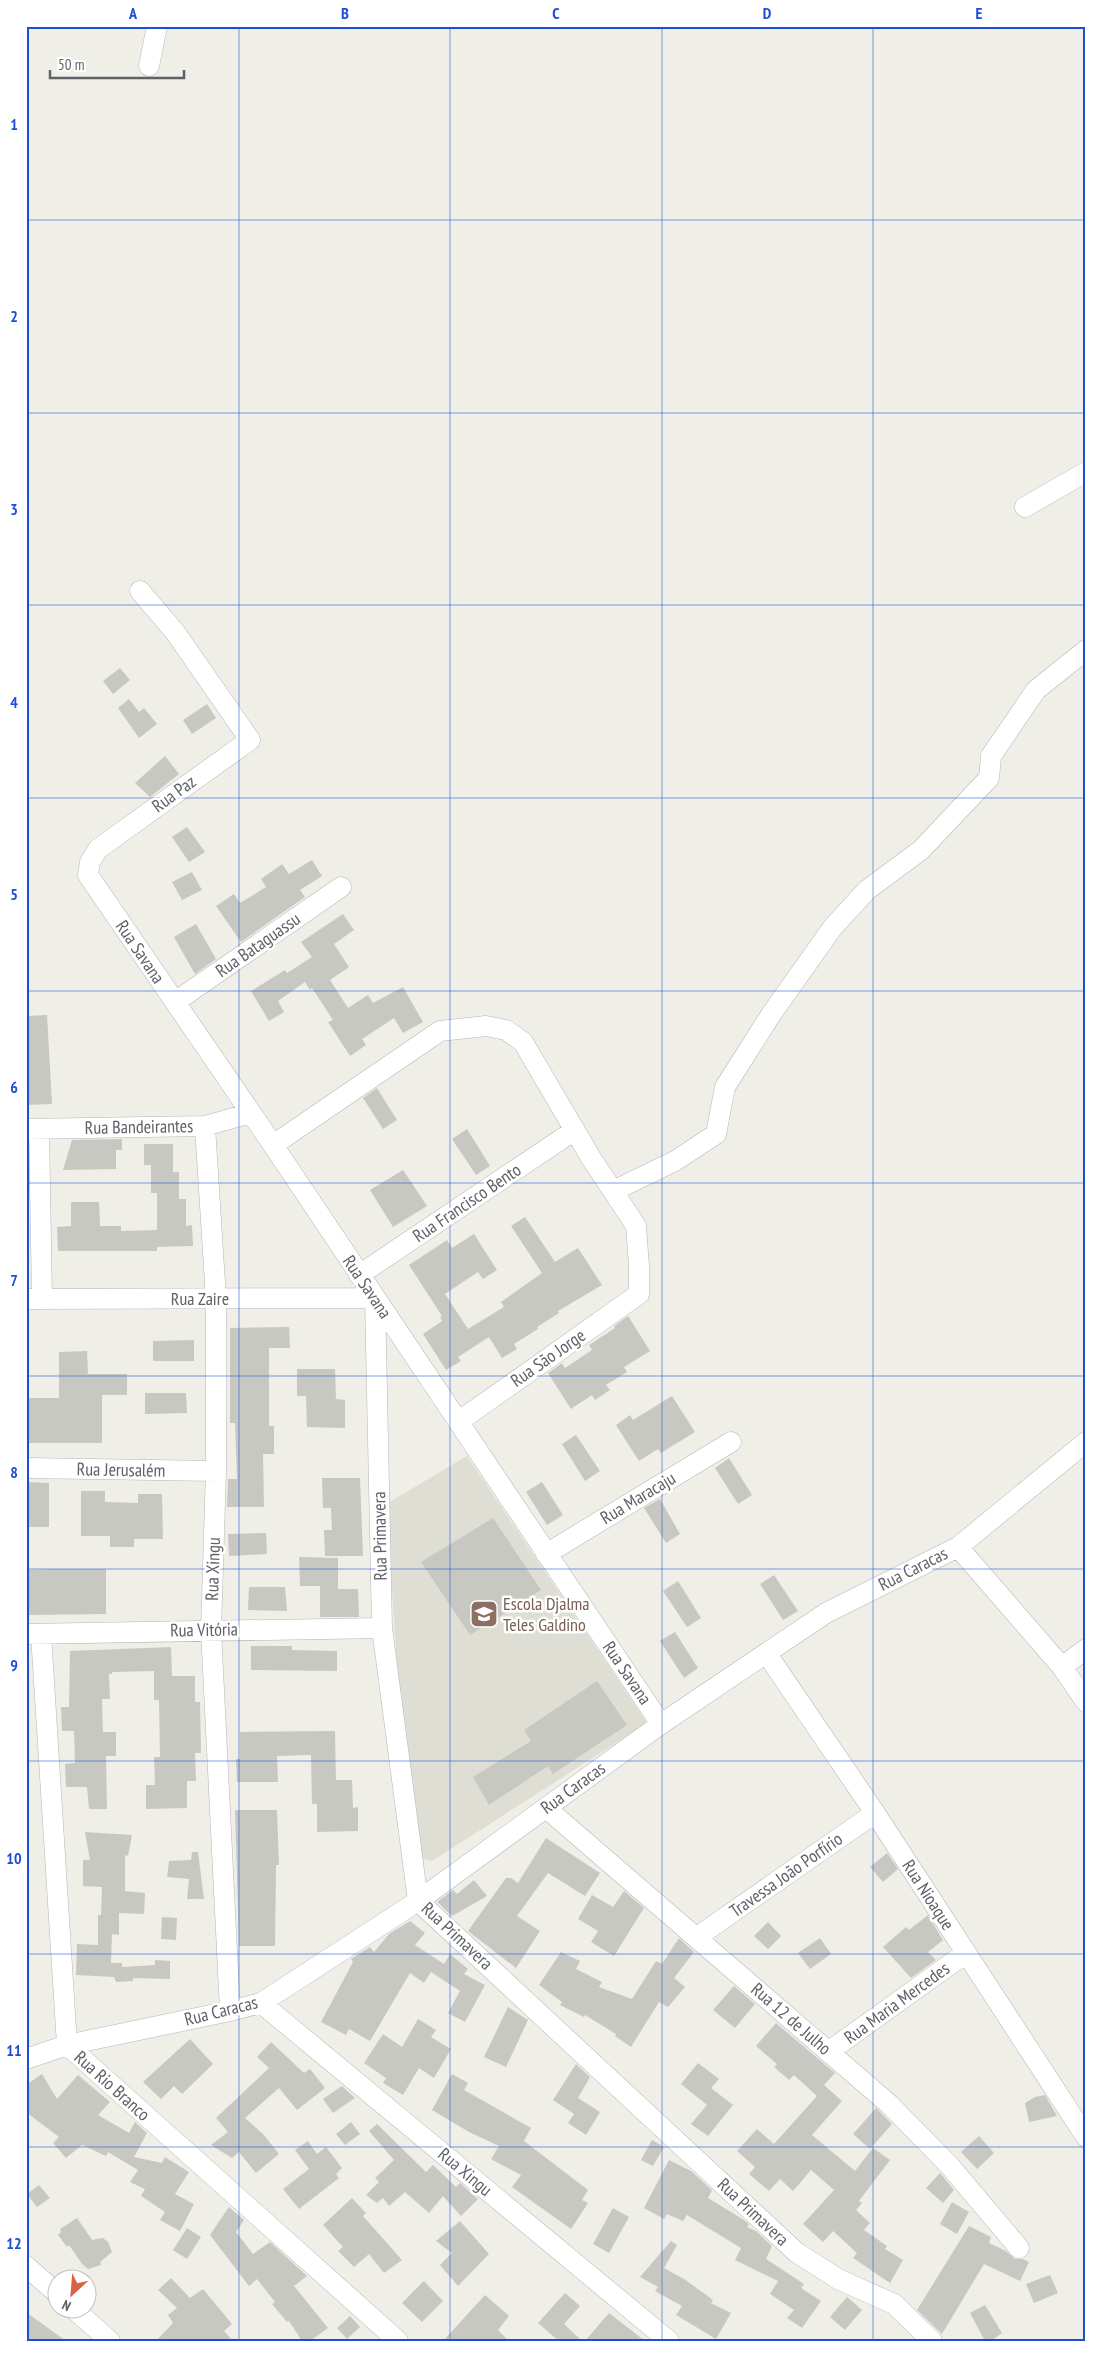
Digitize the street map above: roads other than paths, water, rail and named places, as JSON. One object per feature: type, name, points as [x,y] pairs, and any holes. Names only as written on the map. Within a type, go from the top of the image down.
[{"type":"street","points":[[149,66],[157,26]]},
{"type":"street","points":[[1026,507],[1086,472]]},
{"type":"street","name":"Rua Paz","points":[[98,849],[250,740],[175,632],[140,591]]},
{"type":"street","points":[[273,1144],[440,1030],[486,1026],[514,1034],[523,1042],[613,1191],[675,1160],[716,1134],[726,1087],[772,1014],[833,927],[867,890],[921,850],[989,778],[991,756],[1036,690],[1086,650]]},
{"type":"street","name":"Rua Savana","points":[[98,849],[90,862],[88,875],[273,1144],[661,1724]]},
{"type":"street","name":"Rua Bataguassu","points":[[175,1002],[341,887]]},
{"type":"street","name":"Rua Bandeirantes","points":[[33,1129],[205,1126],[251,1113]]},
{"type":"street","name":"Rua Xingu","points":[[205,1126],[216,1299],[216,1471],[211,1630],[230,2012]]},
{"type":"street","points":[[33,1129],[34,1299]]},
{"type":"street","name":"Rua Francisco Bento","points":[[359,1275],[575,1130]]},
{"type":"street","name":"Rua São Jorge","points":[[458,1422],[638,1294],[639,1266],[636,1226],[613,1191]]},
{"type":"street","name":"Rua Zaire","points":[[34,1299],[375,1298]]},
{"type":"street","name":"Rua Primavera","points":[[375,1298],[382,1628],[418,1901],[796,2252],[838,2279],[894,2304],[932,2341]]},
{"type":"street","name":"Rua Maracaju","points":[[546,1554],[731,1442]]},
{"type":"street","name":"Rua Caracas","points":[[26,2059],[67,2045],[230,2012],[262,2003],[418,1901],[661,1724],[826,1614],[958,1547],[1086,1442]]},
{"type":"street","name":"Rua Jerusalém","points":[[26,1468],[216,1471]]},
{"type":"street","points":[[958,1547],[1062,1667],[1086,1702]]},
{"type":"street","name":"Rua Vitória","points":[[34,1634],[382,1628]]},
{"type":"street","name":"Rua Rio Branco","points":[[34,1634],[67,2045],[398,2341]]},
{"type":"street","points":[[1062,1667],[1086,1648]]},
{"type":"street","name":"Rua Nioaque","points":[[767,1654],[875,1813],[1086,2137]]},
{"type":"street","name":"Rua 12 de Julho","points":[[546,1808],[889,2104],[949,2164],[1019,2248]]},
{"type":"street","name":"Travessa João Porfírio","points":[[697,1937],[875,1813]]},
{"type":"street","name":"Rua Maria Mercedes","points":[[828,2052],[966,1953]]},
{"type":"street","name":"Rua Xingu","points":[[262,2003],[669,2341]]},
{"type":"street","points":[[26,2266],[48,2285]]},
{"type":"street","points":[[86,2320],[110,2341]]},
{"type":"place","name":"Escola Djalma Teles Galdino","points":[[484,1614]]}]
